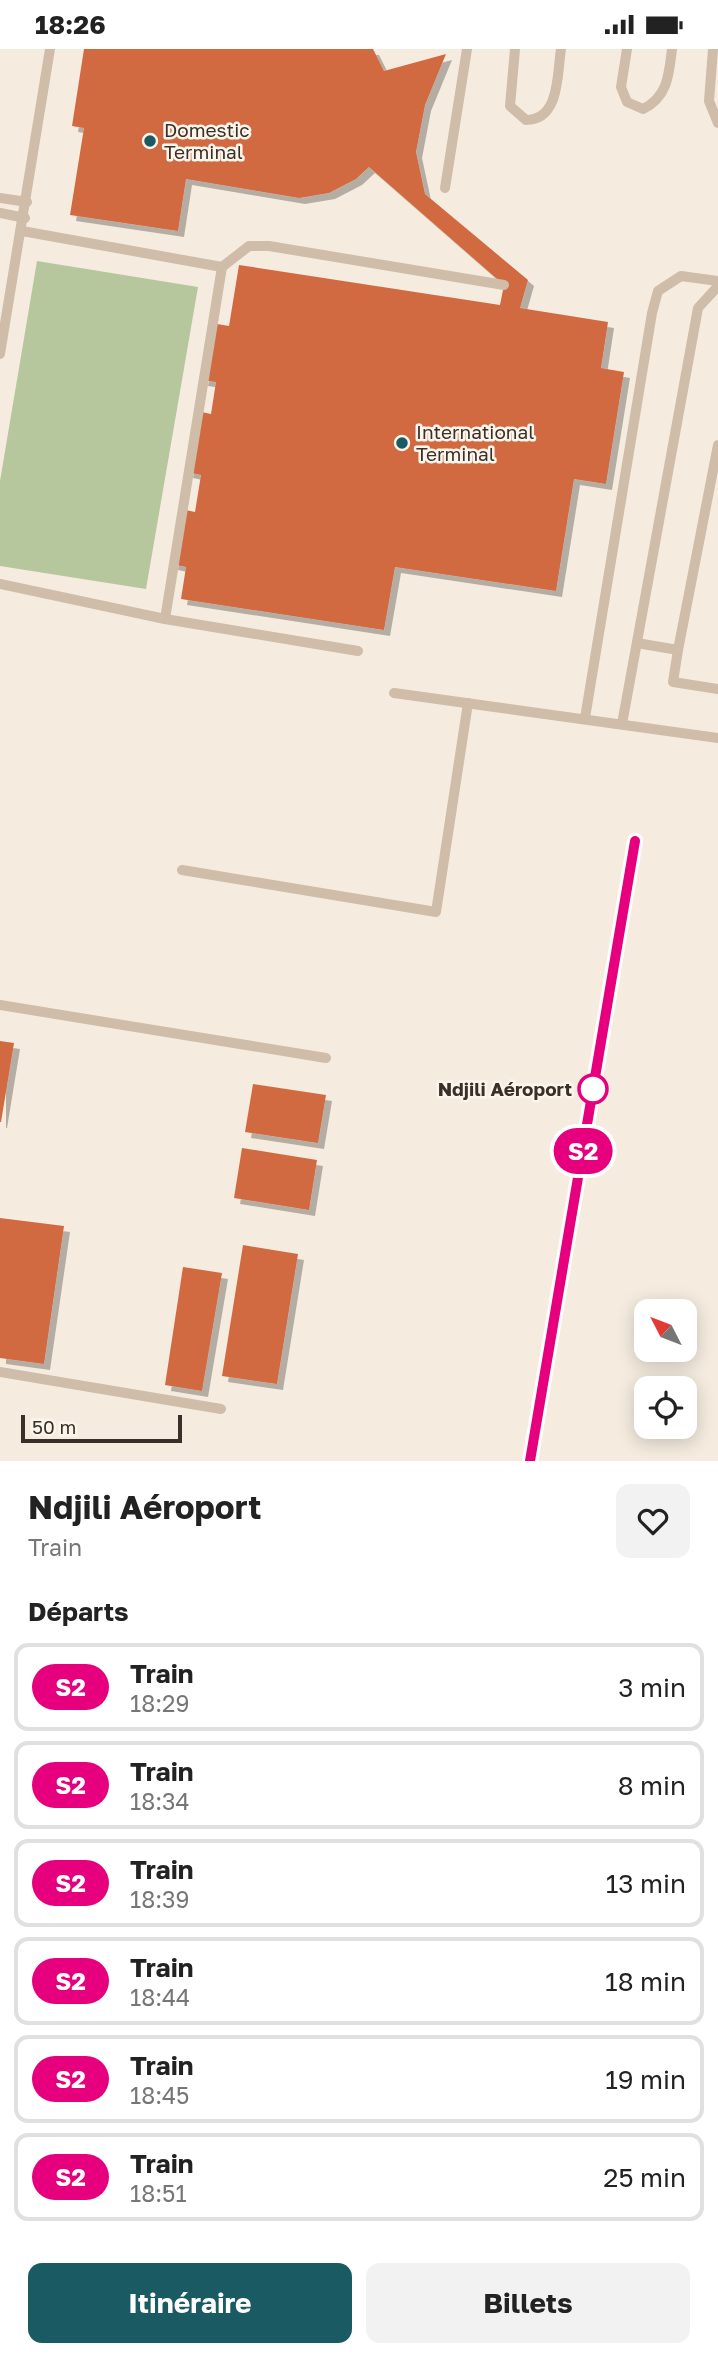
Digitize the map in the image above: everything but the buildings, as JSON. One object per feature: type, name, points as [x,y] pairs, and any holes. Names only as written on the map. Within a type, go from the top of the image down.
[{"type":"lane","points":[[0,354],[25,218],[50,49]]},
{"type":"lane","points":[[445,188],[467,49]]},
{"type":"lane","points":[[515,49],[510,106],[526,120],[537,120],[548,113],[561,49]]},
{"type":"lane","points":[[627,49],[621,87],[627,102],[643,109],[654,104],[667,87],[673,49]]},
{"type":"lane","points":[[713,49],[709,101],[718,123]]},
{"type":"lane","points":[[0,198],[27,202]]},
{"type":"lane","points":[[0,213],[25,218]]},
{"type":"lane","points":[[22,231],[222,267]]},
{"type":"lane","points":[[165,619],[222,267],[248,246],[269,246],[504,285]]},
{"type":"lane","points":[[585,719],[652,313],[658,291],[681,276],[718,281]]},
{"type":"lane","points":[[622,724],[698,308],[718,286]]},
{"type":"lane","points":[[718,445],[673,682],[718,689]]},
{"type":"lane","points":[[0,585],[165,619],[359,651]]},
{"type":"lane","points":[[637,643],[678,650]]},
{"type":"lane","points":[[394,693],[718,738]]},
{"type":"lane","points":[[183,870],[436,912],[468,703]]},
{"type":"lane","points":[[0,1005],[326,1059]]},
{"type":"lane","points":[[0,1371],[221,1409]]},
{"type":"green space","points":[[37,261],[198,287],[146,589],[0,566],[0,481]]},
{"type":"railway","points":[[530,1461],[635,841]]},
{"type":"train","name":"S2","points":[[530,1461],[635,841]]},
{"type":"place","name":"Domestic Terminal","points":[[150,141]]},
{"type":"place","name":"International Terminal","points":[[402,443]]},
{"type":"place","name":"Ndjili Aéroport","points":[[593,1089]]}]
